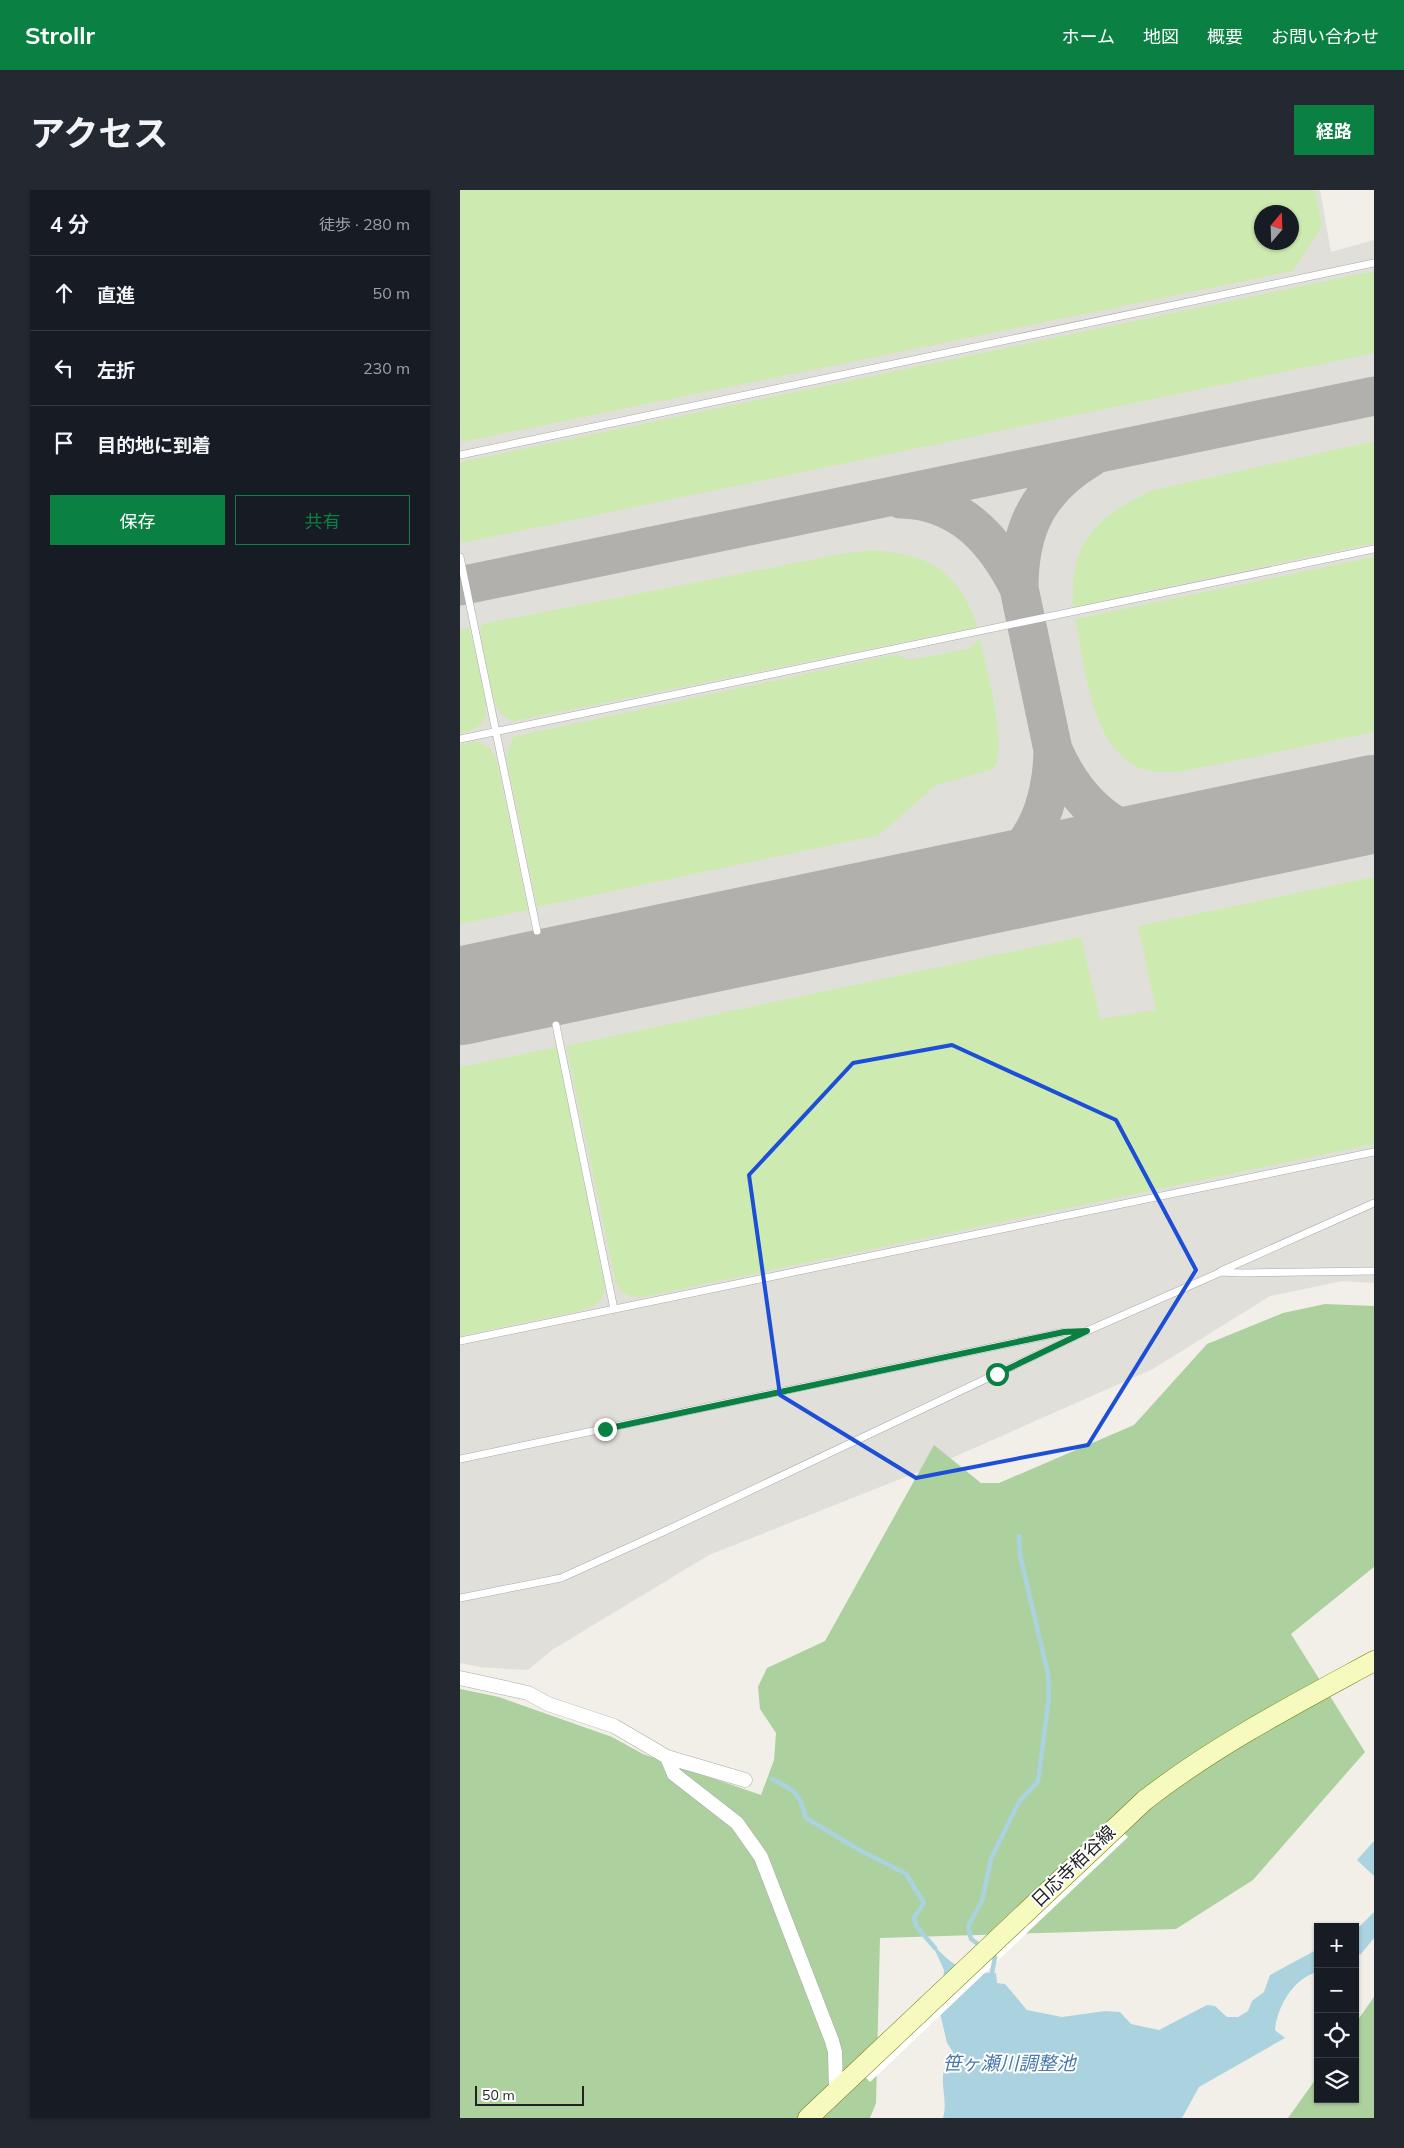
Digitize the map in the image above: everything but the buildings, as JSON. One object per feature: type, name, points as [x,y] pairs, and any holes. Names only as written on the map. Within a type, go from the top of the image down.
[{"type":"main road","name":"日応寺栢谷線","points":[[808,2118],[1116,1825],[1183,1770],[1258,1724],[1374,1661]]},
{"type":"street","points":[[460,1678],[528,1694],[548,1704],[614,1726],[667,1758],[746,1780]]},
{"type":"street","points":[[667,1758],[674,1774],[737,1822],[761,1857],[832,2040],[835,2052],[836,2091]]},
{"type":"lane","points":[[460,455],[1374,263]]},
{"type":"lane","points":[[460,739],[1374,549]]},
{"type":"lane","points":[[460,557],[537,931]]},
{"type":"lane","points":[[556,1025],[614,1309]]},
{"type":"lane","points":[[460,1341],[1374,1152]]},
{"type":"lane","points":[[460,1598],[561,1578],[665,1531],[1087,1331],[1374,1202]]},
{"type":"lane","points":[[1221,1272],[1374,1271]]},
{"type":"lane","points":[[460,1459],[1054,1334],[1087,1331]]},
{"type":"highlighted area","points":[[952,1045],[1116,1120],[1196,1270],[1088,1445],[916,1478],[780,1395],[749,1175],[853,1063]]},
{"type":"shaded area","points":[[460,190],[1320,190],[1331,252],[1374,240],[1374,1283],[1343,1281],[1270,1296],[1153,1369],[938,1464],[709,1555],[552,1650],[528,1670],[480,1667],[460,1663]]},
{"type":"green space","points":[[460,190],[1315,190],[1322,226],[1293,271],[462,442],[460,430]]},
{"type":"green space","points":[[1374,271],[1374,353],[462,543],[460,533],[460,462]]},
{"type":"green space","points":[[1374,441],[1374,543],[1073,607],[1073,584],[1076,564],[1082,548],[1091,533],[1103,521],[1134,499],[1154,490]]},
{"type":"green space","points":[[873,550],[911,556],[940,569],[961,592],[978,627],[515,721],[504,716],[495,701],[483,650],[480,631],[482,624],[846,553]]},
{"type":"green space","points":[[1374,557],[1374,732],[1184,771],[1166,772],[1154,772],[1138,767],[1122,756],[1109,741],[1092,702],[1075,619]]},
{"type":"green space","points":[[469,627],[483,687],[486,710],[483,721],[478,726],[472,730],[460,733],[460,630]]},
{"type":"green space","points":[[980,639],[991,687],[999,742],[998,757],[994,769],[936,785],[879,835],[537,907],[506,757],[513,737],[888,656],[897,655],[910,660],[968,649]]},
{"type":"green space","points":[[475,741],[489,748],[497,761],[528,910],[460,924],[460,745]]},
{"type":"green space","points":[[1374,877],[1374,1144],[643,1297],[627,1295],[616,1284],[566,1046],[1081,937],[1100,1019],[1156,1010],[1138,926]]},
{"type":"green space","points":[[557,1047],[605,1287],[603,1296],[599,1302],[584,1310],[460,1336],[460,1067]]},
{"type":"green space","points":[[1325,1304],[1374,1306],[1374,1567],[1291,1634],[1365,1752],[1253,1880],[1176,1929],[880,1938],[876,2103],[870,2118],[460,2118],[460,1689],[499,1697],[612,1737],[643,1754],[761,1795],[774,1760],[776,1733],[760,1709],[758,1687],[767,1668],[825,1641],[934,1445],[981,1483],[999,1483],[1134,1425],[1207,1344],[1283,1313]]},
{"type":"green space","points":[[1374,1997],[1374,2118],[1288,2118],[1314,2082],[1314,2103],[1359,2103],[1359,2018]]},
{"type":"water","points":[[1374,1841],[1374,1876],[1357,1860]]},
{"type":"water","points":[[1374,1912],[1374,1938],[1359,1954],[1359,1927]]},
{"type":"water","name":"笹ヶ瀬川調整池","points":[[932,1944],[947,1959],[960,1967],[967,1970],[996,1973],[997,1983],[1005,1984],[1027,2010],[1062,2017],[1105,2011],[1120,2012],[1131,2024],[1159,2030],[1207,2005],[1215,2006],[1227,2017],[1238,2017],[1248,2011],[1252,2001],[1264,1992],[1270,1975],[1314,1951],[1314,1973],[1294,1986],[1279,2012],[1275,2030],[1285,2038],[1199,2087],[1182,2118],[943,2118],[945,2106],[943,2076],[945,2065],[953,2052],[947,2043],[940,2013],[944,1970]]},
{"type":"pier","points":[[1110,1819],[1128,1837],[870,2082],[852,2063]]},
{"type":"waterway","points":[[982,1947],[971,1939],[968,1926],[982,1901],[991,1859],[1019,1802],[1038,1781],[1049,1698],[1048,1674],[1020,1555],[1019,1536]]},
{"type":"waterway","points":[[772,1779],[795,1793],[806,1818],[861,1851],[906,1874],[924,1903],[914,1917],[916,1926],[935,1948]]},
{"type":"waterway","points":[[990,1954],[995,1957],[991,1978]]},
{"type":"taxiway","points":[[460,586],[1374,396]]},
{"type":"taxiway","points":[[1090,458],[1057,483],[1035,512],[1023,547],[1020,567],[1019,588],[1053,750],[1080,795],[1092,808],[1121,828],[1137,835],[1161,840],[1204,839]]},
{"type":"taxiway","points":[[901,499],[922,501],[941,507],[958,515],[973,526],[999,554],[1019,588]]},
{"type":"taxiway","points":[[935,896],[986,878],[1008,863],[1021,850],[1031,836],[1045,804],[1052,768],[1053,750]]},
{"type":"runway","points":[[460,996],[1374,804]]},
{"type":"route","points":[[605,1429],[1064,1332],[1087,1331],[997,1374]]}]
